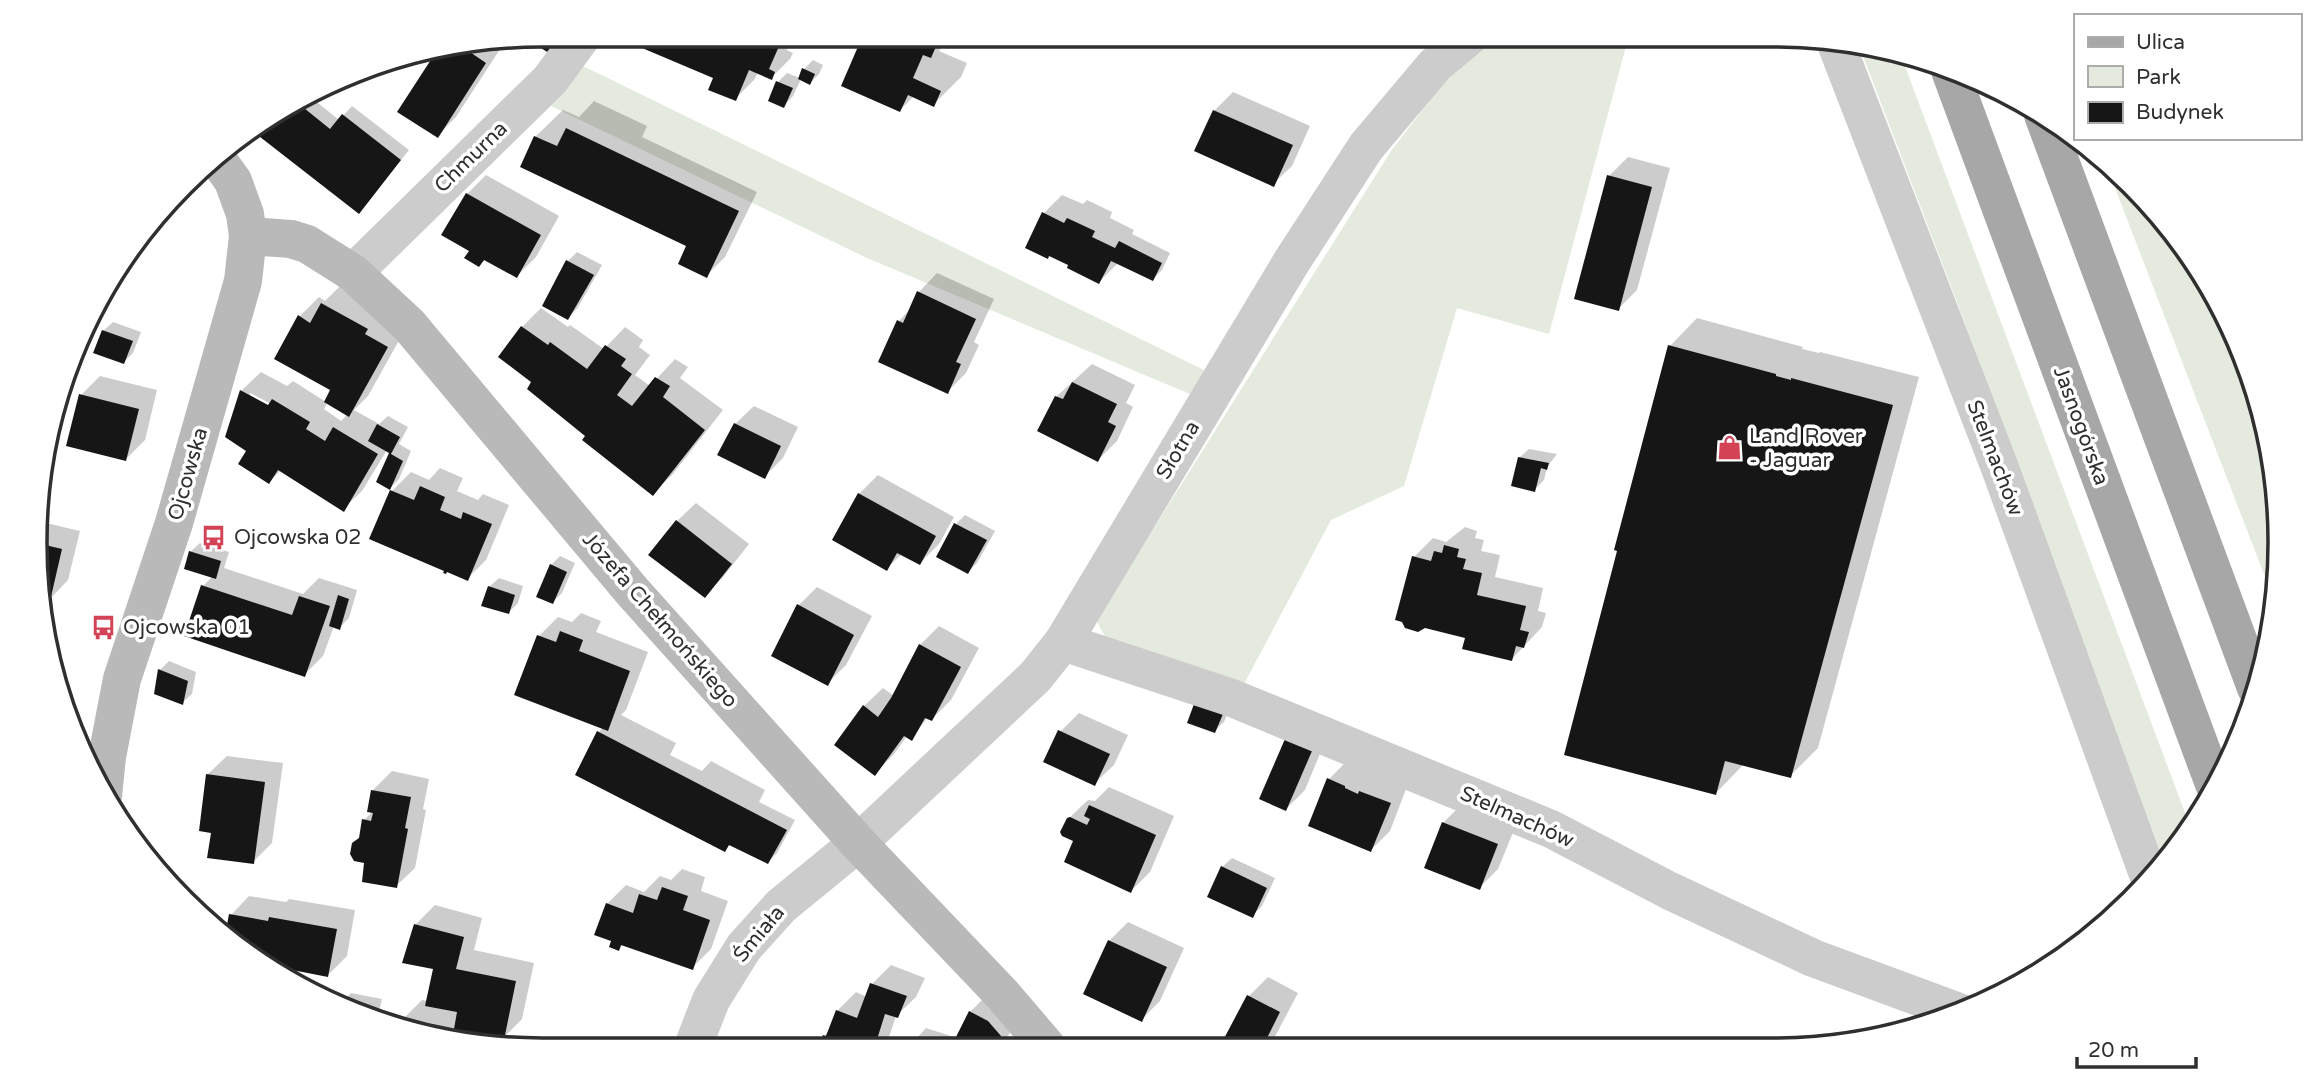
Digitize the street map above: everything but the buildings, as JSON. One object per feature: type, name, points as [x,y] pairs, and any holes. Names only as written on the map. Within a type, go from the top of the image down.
[{"type":"main road","name":"Jasnogórska","points":[[1954,82],[2210,774]]},
{"type":"main road","points":[[2049,132],[2250,673]]},
{"type":"street","name":"Chmurna","points":[[353,274],[550,80],[574,47]]},
{"type":"street","name":"Słotna","points":[[858,843],[1035,677],[1063,642],[1292,261],[1366,147],[1435,65],[1457,47]]},
{"type":"street","name":"Stelmachów","points":[[1839,51],[2000,468],[2146,868]]},
{"type":"street","name":"Ojcowska","points":[[105,775],[122,679],[174,523],[240,292],[247,258],[245,214],[233,181],[222,165]]},
{"type":"street","name":"Józefa Chełmońskiego","points":[[248,236],[291,239],[307,244],[353,274],[409,324],[632,591],[858,843],[942,929],[1039,1038]]},
{"type":"street","name":"Stelmachów","points":[[1063,642],[1232,698],[1551,829],[1670,891],[1813,958],[1944,1006]]},
{"type":"street","name":"Śmiała","points":[[696,1038],[711,1000],[744,947],[781,906],[858,843]]},
{"type":"green space","points":[[1486,47],[1626,47],[1549,334],[1457,308],[1404,486],[1331,520],[1243,686],[1109,644],[1096,620],[1391,151],[1449,75]]},
{"type":"green space","points":[[1863,56],[1905,65],[2186,815],[2160,851]]},
{"type":"green space","points":[[577,63],[1208,372],[1197,397],[867,258],[543,102]]},
{"type":"green space","points":[[2113,183],[2145,216],[2184,267],[2217,323],[2230,353],[2251,414],[2264,478],[2268,542],[2266,581]]},
{"type":"place","name":"Land Rover - Jaguar","points":[[1729,448]]},
{"type":"place","name":"Ojcowska 02","points":[[214,537]]},
{"type":"place","name":"Ojcowska 01","points":[[103,627]]}]
